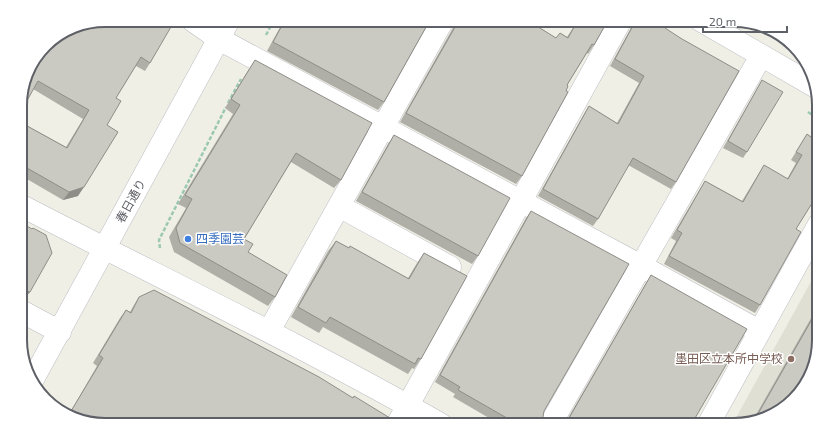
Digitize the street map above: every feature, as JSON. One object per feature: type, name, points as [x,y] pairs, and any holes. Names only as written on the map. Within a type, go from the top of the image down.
[{"type":"street","points":[[202,27],[219,39],[253,58],[521,201],[759,331]]},
{"type":"street","name":"春日通り","points":[[35,375],[225,27]]},
{"type":"street","points":[[269,331],[439,27]]},
{"type":"street","points":[[400,418],[617,27]]},
{"type":"street","points":[[712,27],[808,83]]},
{"type":"street","points":[[554,418],[761,56]]},
{"type":"street","points":[[339,206],[476,281]]},
{"type":"street","points":[[27,208],[105,249],[269,331],[430,418]]},
{"type":"street","points":[[712,418],[812,236]]},
{"type":"street","points":[[27,314],[60,332]]},
{"type":"path","points":[[161,252],[158,240],[246,68],[270,27]]},
{"type":"shaded area","name":"墨田区立本所中学校","points":[[812,280],[811,350],[809,358],[790,394],[777,405],[768,410],[759,414],[736,418]]},
{"type":"building","points":[[100,27],[171,27],[150,63],[141,57],[116,98],[121,101],[107,125],[118,132],[84,187],[69,192],[27,168],[27,126],[67,148],[89,110],[38,81],[27,101],[30,85],[37,66],[54,46],[66,37],[75,33]]},
{"type":"building","points":[[281,27],[426,27],[384,102],[273,42]]},
{"type":"building","points":[[455,27],[538,27],[556,38],[560,33],[568,38],[574,27],[604,27],[594,45],[592,44],[567,85],[566,91],[568,92],[522,176],[406,113]]},
{"type":"building","points":[[632,27],[665,27],[682,39],[739,71],[676,182],[633,158],[598,219],[543,189],[589,106],[618,124],[644,76],[615,59]]},
{"type":"building","points":[[255,60],[372,123],[341,180],[296,153],[244,239],[253,244],[248,252],[287,275],[275,297],[180,243],[176,228],[192,199],[185,195],[240,105],[231,99]]},
{"type":"building","points":[[762,80],[783,92],[747,152],[728,141]]},
{"type":"building","points":[[807,134],[812,138],[812,203],[796,229],[801,232],[760,305],[669,256],[682,233],[677,230],[705,181],[743,202],[764,165],[788,179],[802,155],[796,152]]},
{"type":"building","points":[[394,135],[510,198],[478,256],[362,192]]},
{"type":"building","points":[[531,211],[629,264],[544,411],[543,418],[507,418],[458,390],[460,387],[440,375]]},
{"type":"building","points":[[27,226],[46,235],[52,253],[30,292],[27,291]]},
{"type":"building","points":[[336,241],[349,248],[350,246],[409,279],[424,253],[467,276],[421,359],[418,358],[415,364],[330,317],[326,323],[298,307]]},
{"type":"building","points":[[651,275],[747,329],[695,418],[569,418]]},
{"type":"building","points":[[154,290],[319,377],[390,418],[100,418],[80,414],[71,410],[103,358],[99,355],[126,310],[131,313],[139,297]]},
{"type":"building","points":[[812,319],[812,340],[808,365],[799,383],[785,399],[777,405],[758,414]]},
{"type":"place","name":"四季園芸","points":[[188,239]]},
{"type":"place","name":"墨田区立本所中学校","points":[[791,359]]}]
